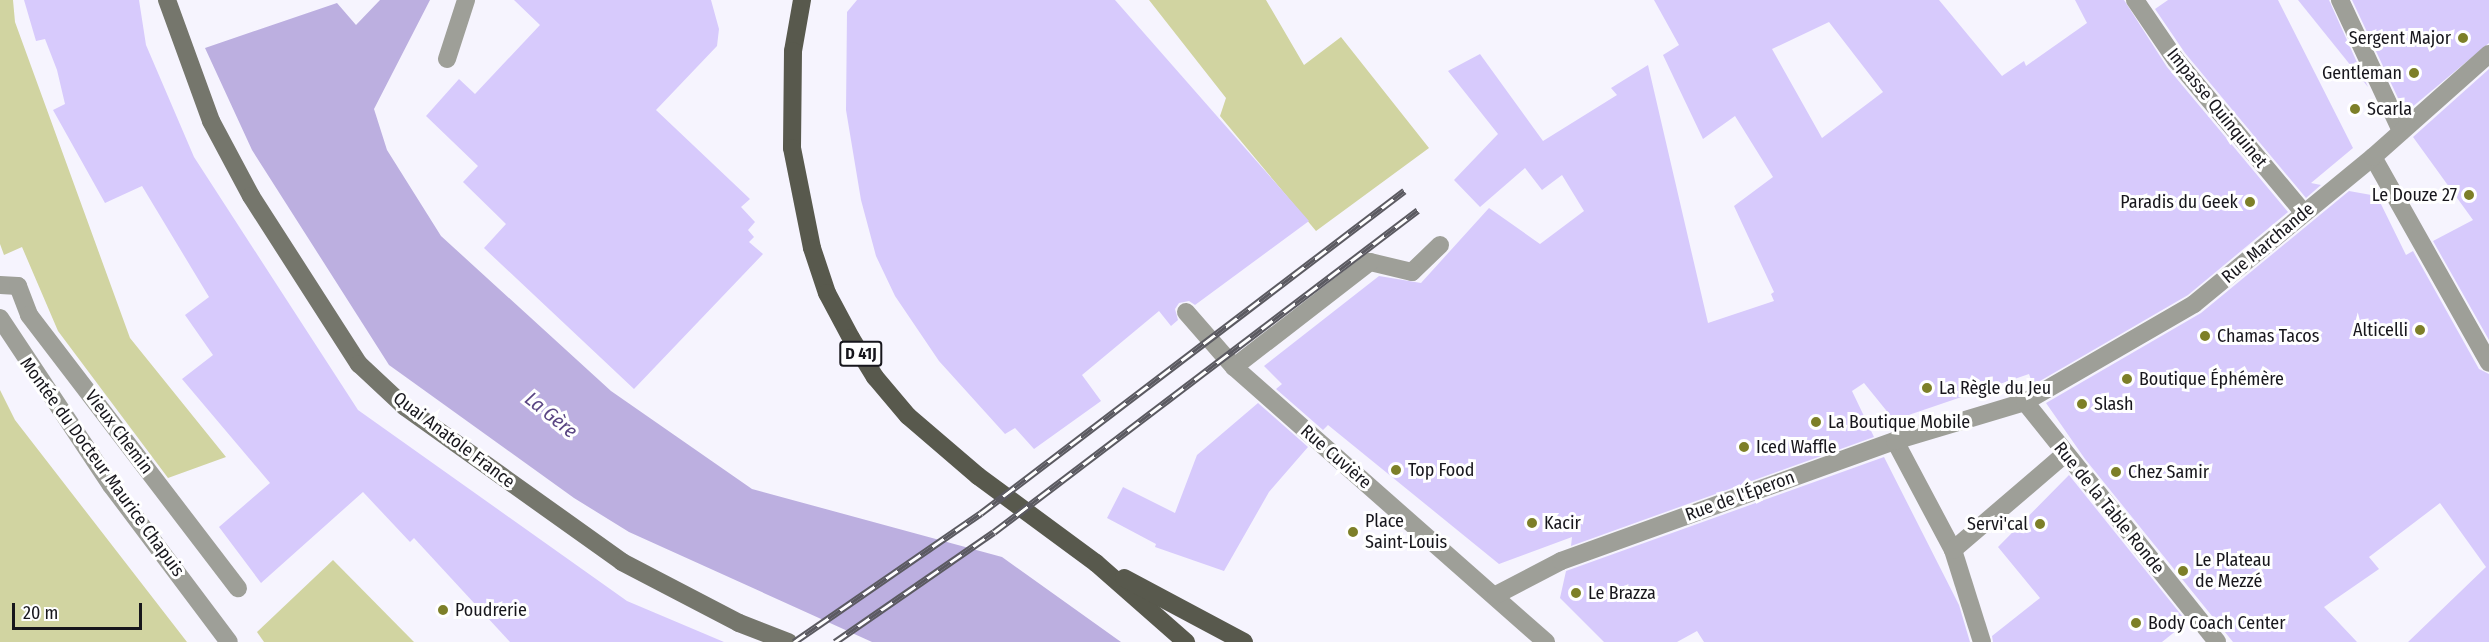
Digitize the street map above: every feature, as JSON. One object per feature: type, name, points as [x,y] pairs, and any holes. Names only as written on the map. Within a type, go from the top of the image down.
[{"type":"main road","name":"Quai Anatole France","points":[[167,0],[190,68],[216,130],[251,196],[359,364],[405,407],[622,562],[739,623],[788,642]]},
{"type":"main road","name":"D 41J","points":[[802,0],[793,61],[792,148],[812,248],[837,311],[875,377],[908,416],[978,476],[1096,564],[1186,642]]},
{"type":"main road","name":"D 41J","points":[[1096,564],[1244,642]]},
{"type":"street","points":[[447,59],[466,0]]},
{"type":"street","name":"Impasse Quinquinet","points":[[2135,0],[2175,60],[2304,213]]},
{"type":"street","points":[[2340,0],[2401,131]]},
{"type":"street","name":"Rue Marchande","points":[[2025,402],[2194,304],[2373,157],[2489,54]]},
{"type":"street","points":[[2373,157],[2489,363]]},
{"type":"street","points":[[1234,367],[1370,262],[1412,272],[1440,245]]},
{"type":"street","name":"Vieux Chemin","points":[[0,285],[18,286],[29,315],[238,588]]},
{"type":"street","name":"Rue Cuvière","points":[[1186,312],[1234,367],[1496,595],[1546,642]]},
{"type":"street","name":"Montée du Docteur Maurice Chapuis","points":[[0,318],[111,485],[229,642]]},
{"type":"street","name":"Rue de l'Éperon","points":[[1496,595],[1561,561],[1895,441],[2025,402]]},
{"type":"street","name":"Rue de la Table Ronde","points":[[2025,402],[2217,642]]},
{"type":"street","points":[[1895,441],[1953,550],[1982,642]]},
{"type":"street","points":[[1953,550],[2065,454]]},
{"type":"green space","points":[[0,0],[13,0],[15,22],[130,338],[226,457],[168,478],[58,331],[22,247],[4,255],[0,244]]},
{"type":"green space","points":[[1149,0],[1266,0],[1304,65],[1341,37],[1429,148],[1316,231],[1220,116],[1226,98]]},
{"type":"green space","points":[[0,390],[15,420],[187,642],[0,642]]},
{"type":"green space","points":[[333,560],[414,642],[264,642],[257,632]]},
{"type":"water","name":"La Gère","points":[[380,0],[430,0],[374,109],[387,150],[441,236],[611,391],[752,489],[1002,557],[1121,642],[872,642],[629,532],[574,498],[389,365],[252,150],[205,48],[337,3],[356,25]]},
{"type":"building","points":[[24,0],[139,0],[146,45],[194,157],[358,410],[627,601],[724,642],[510,642],[414,538],[410,542],[363,492],[261,583],[219,527],[270,483],[182,379],[213,355],[185,315],[209,297],[142,186],[105,203],[53,110],[65,104],[57,70],[45,39],[36,41]]},
{"type":"building","points":[[514,0],[711,0],[719,29],[717,46],[656,110],[750,199],[741,207],[755,222],[748,230],[754,237],[749,242],[763,254],[634,389],[484,248],[506,224],[463,182],[478,166],[426,116],[459,79],[475,94],[540,25]]},
{"type":"building","points":[[857,0],[1115,0],[1309,221],[1195,305],[1189,301],[1179,303],[1175,309],[1178,320],[1171,326],[1159,311],[1082,375],[1101,401],[1034,449],[1015,428],[1005,434],[939,361],[895,296],[876,256],[861,200],[846,110],[847,12]]},
{"type":"building","points":[[1654,0],[1939,0],[2002,76],[2024,61],[2026,66],[2087,23],[2075,0],[2124,0],[2167,67],[2288,212],[2188,295],[2033,385],[2029,374],[1894,420],[1864,383],[1852,391],[1874,437],[1571,546],[1572,537],[1499,564],[1328,425],[1323,430],[1276,389],[1282,384],[1264,366],[1379,276],[1421,283],[1489,208],[1540,244],[1584,211],[1562,175],[1542,190],[1525,168],[1480,207],[1454,180],[1498,134],[1448,71],[1480,54],[1543,141],[1617,95],[1611,88],[1648,65],[1708,323],[1774,301],[1771,294],[1774,292],[1734,206],[1773,177],[1735,116],[1703,139],[1663,55],[1679,45]],"holes":[[[1829,22],[1883,92],[1822,138],[1772,49]]]},
{"type":"building","points":[[2168,0],[2278,0],[2353,148],[2311,183],[2321,185],[2306,198],[2185,53],[2155,9]]},
{"type":"building","points":[[2298,0],[2329,0],[2368,87]]},
{"type":"building","points":[[2352,0],[2489,0],[2489,43],[2405,113]]},
{"type":"building","points":[[2489,69],[2489,340],[2433,241],[2473,220],[2413,137]]},
{"type":"building","points":[[2349,191],[2377,196],[2406,255],[2413,251],[2479,369],[2489,374],[2489,642],[2408,642],[2486,567],[2440,503],[2369,557],[2379,569],[2324,607],[2357,642],[2233,642],[2085,459],[2046,403],[2201,313]]},
{"type":"building","points":[[1258,403],[1308,447],[1269,492],[1224,571],[1155,547],[1156,544],[1107,518],[1123,487],[1175,513],[1197,455]]},
{"type":"building","points":[[1884,457],[1959,605],[1970,642],[1704,642],[1697,631],[1677,642],[1604,642],[1560,598],[1566,571]]},
{"type":"building","points":[[2069,475],[2187,622],[2162,642],[1993,642],[1992,636],[2040,598],[1998,547]]},
{"type":"railway","points":[[794,642],[981,513],[1404,191]]},
{"type":"railway","points":[[835,642],[994,532],[1418,210]]},
{"type":"place","name":"Sergent Major","points":[[2463,38]]},
{"type":"place","name":"Gentleman","points":[[2414,73]]},
{"type":"place","name":"Scarla","points":[[2355,109]]},
{"type":"place","name":"Le Douze 27","points":[[2469,195]]},
{"type":"place","name":"Paradis du Geek","points":[[2250,202]]},
{"type":"place","name":"Alticelli","points":[[2420,330]]},
{"type":"place","name":"Chamas Tacos","points":[[2205,336]]},
{"type":"place","name":"Boutique Éphémère","points":[[2127,379]]},
{"type":"place","name":"La Règle du Jeu","points":[[1927,388]]},
{"type":"place","name":"Slash","points":[[2082,404]]},
{"type":"place","name":"La Boutique Mobile","points":[[1816,422]]},
{"type":"place","name":"Iced Waffle","points":[[1744,447]]},
{"type":"place","name":"Top Food","points":[[1396,470]]},
{"type":"place","name":"Chez Samir","points":[[2116,472]]},
{"type":"place","name":"Kacir","points":[[1532,523]]},
{"type":"place","name":"Servi'cal","points":[[2040,524]]},
{"type":"place","name":"Place Saint-Louis","points":[[1353,532]]},
{"type":"place","name":"Le Plateau de Mezzé","points":[[2183,571]]},
{"type":"place","name":"Le Brazza","points":[[1576,593]]},
{"type":"place","name":"Poudrerie","points":[[443,610]]},
{"type":"place","name":"Body Coach Center","points":[[2136,623]]}]
